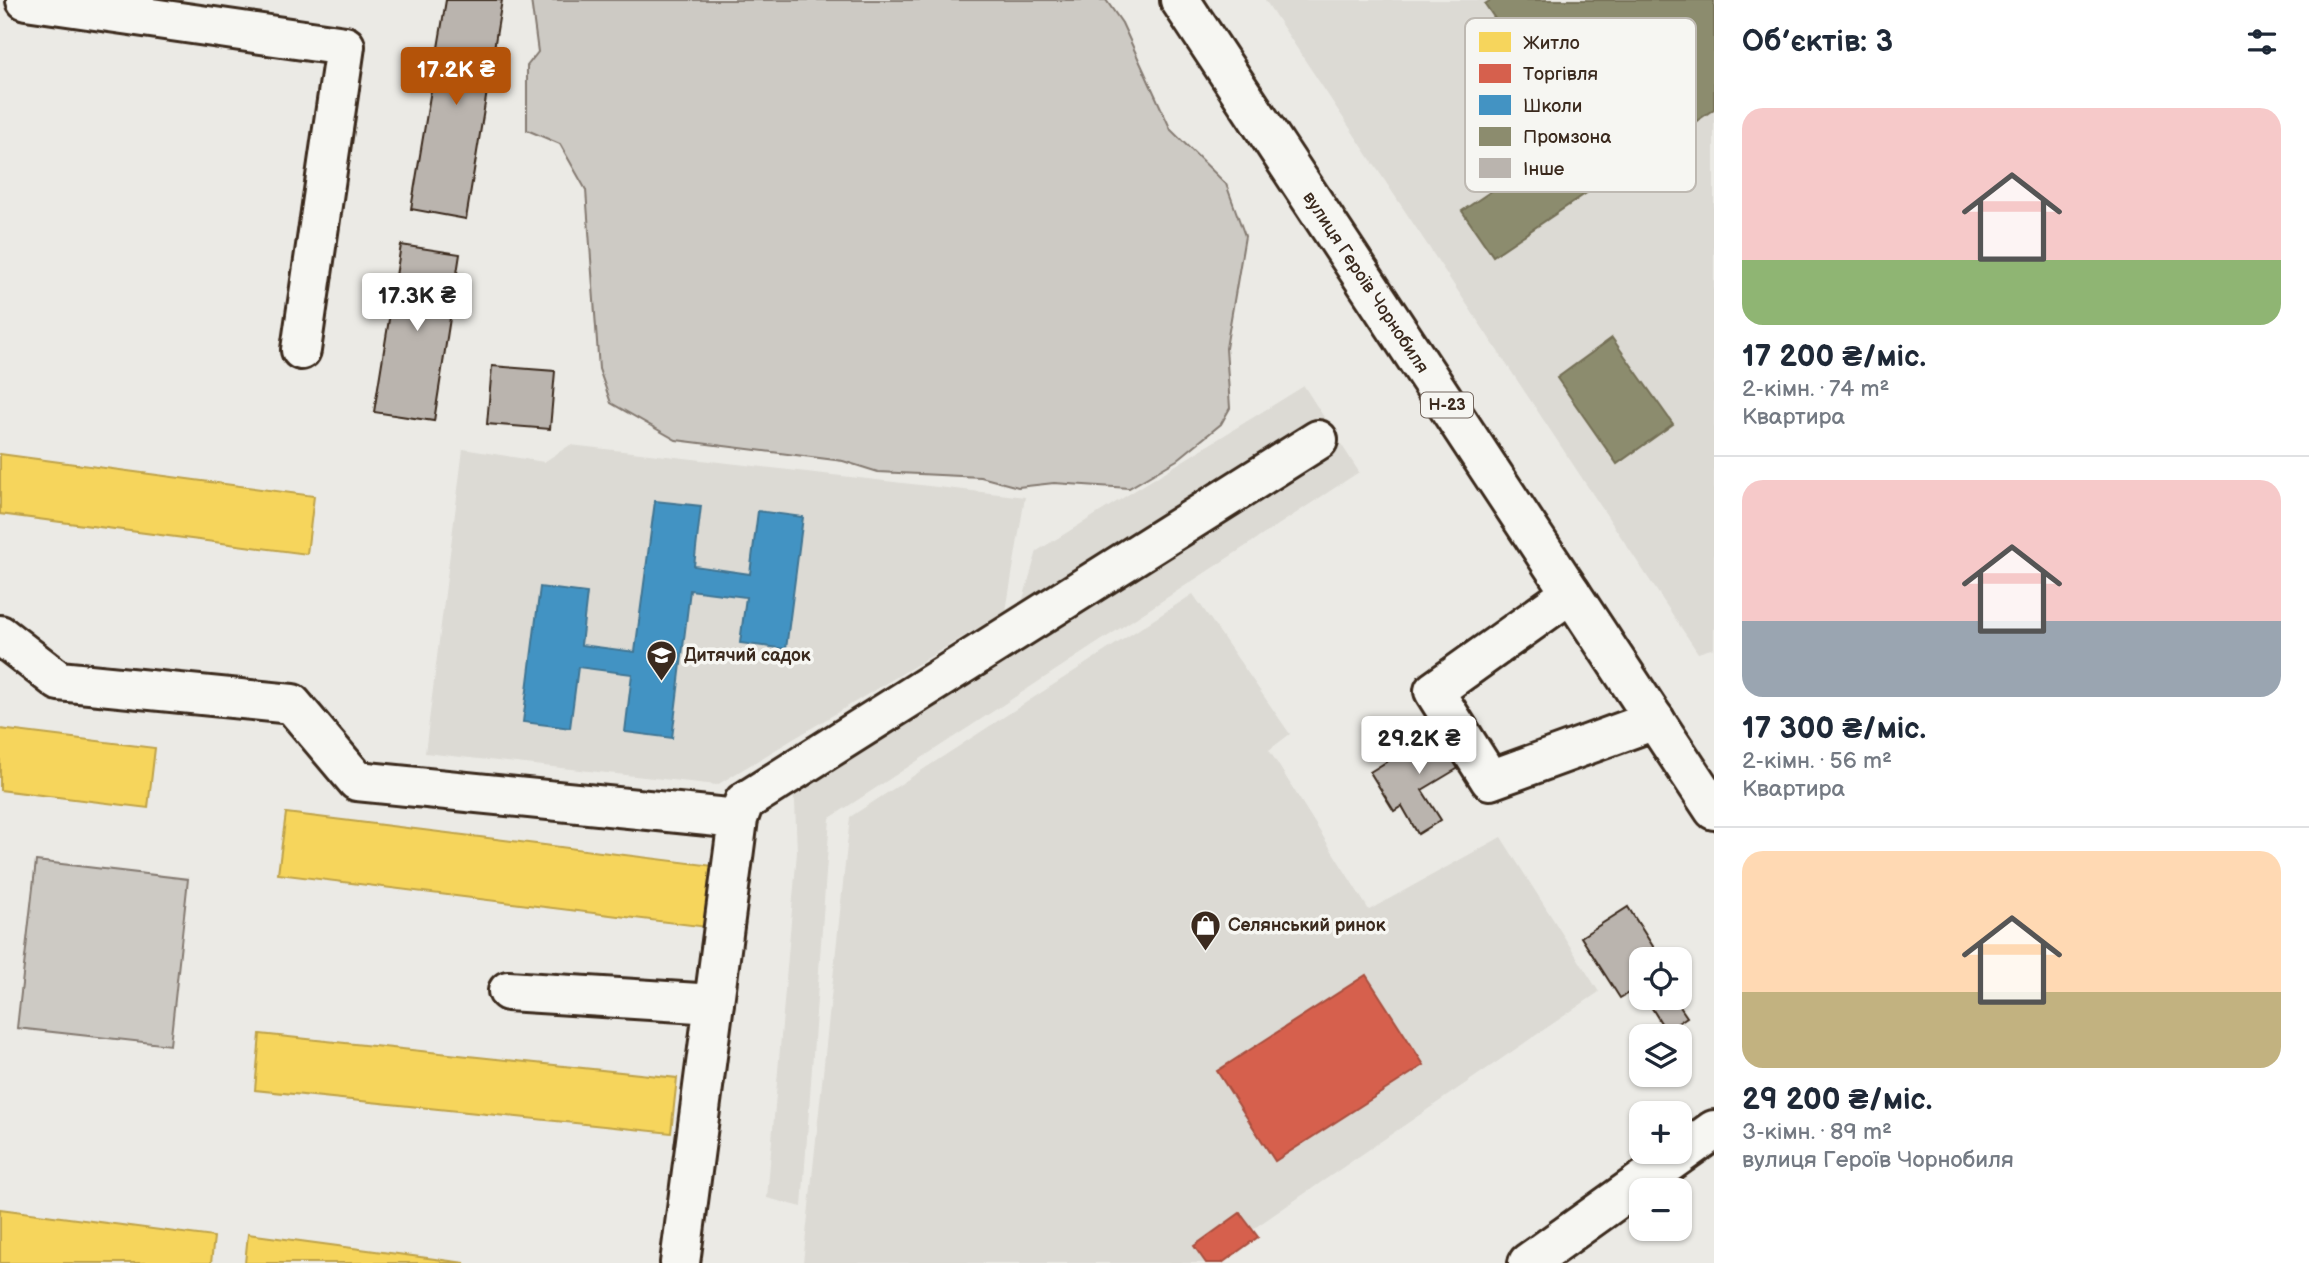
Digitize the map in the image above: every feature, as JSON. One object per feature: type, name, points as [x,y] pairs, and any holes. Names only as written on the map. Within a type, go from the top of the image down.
[{"type":"main road","points":[[26,0],[345,46],[301,350]]},
{"type":"main road","name":"вулиця Героїв Чорнобиля","points":[[1180,0],[1714,810]]},
{"type":"main road","points":[[680,1263],[738,819],[744,802],[1318,440]]},
{"type":"main road","points":[[1571,593],[1434,691],[1490,780],[1655,720]]},
{"type":"main road","points":[[0,635],[59,681],[292,704],[357,781],[738,819]]},
{"type":"main road","points":[[508,992],[714,1004]]},
{"type":"main road","points":[[1528,1263],[1714,1130]]},
{"type":"shaded area","points":[[531,0],[1106,0],[1122,23],[1171,130],[1226,184],[1245,236],[1226,348],[1230,408],[1221,424],[1177,460],[1129,488],[1054,483],[1018,487],[981,477],[878,472],[843,461],[676,440],[611,403],[599,369],[586,190],[560,144],[527,130],[527,66],[538,52]]},
{"type":"shaded area","points":[[1265,0],[1714,0],[1714,648],[1698,653]]},
{"type":"shaded area","points":[[1304,386],[1359,472],[830,818],[802,1207],[767,1198],[797,852],[795,802],[778,759],[1021,606],[1037,551]]},
{"type":"shaded area","name":"Дитячий садок","points":[[570,445],[1025,497],[1006,611],[717,785],[425,753],[463,449],[544,462]]},
{"type":"shaded area","name":"Селянський ринок","points":[[1193,594],[1290,734],[1269,750],[1369,910],[1501,837],[1599,992],[1253,1229],[1258,1237],[1222,1263],[803,1263],[850,817]]},
{"type":"shaded area","points":[[36,861],[188,879],[170,1045],[17,1028]]},
{"type":"building: Житло","points":[[0,454],[314,496],[307,554],[0,514]]},
{"type":"building: Житло","points":[[0,729],[155,748],[148,808],[0,790]]},
{"type":"building: Житло","points":[[286,813],[714,866],[707,927],[278,874]]},
{"type":"building: Житло","points":[[260,1034],[677,1078],[671,1133],[255,1090]]},
{"type":"building: Житло","points":[[0,1209],[214,1237],[211,1263],[0,1263]]},
{"type":"building: Житло","points":[[248,1234],[465,1263],[245,1263]]},
{"type":"building: Торгівля","points":[[1366,975],[1424,1065],[1275,1161],[1217,1071]]},
{"type":"building: Торгівля","points":[[1240,1213],[1258,1237],[1222,1263],[1206,1263],[1194,1246]]},
{"type":"building: Школи","points":[[655,501],[701,506],[694,566],[750,574],[758,511],[803,517],[786,649],[740,643],[746,597],[690,590],[672,738],[625,732],[632,674],[578,667],[570,728],[523,722],[540,587],[587,593],[581,645],[635,652]]},
{"type":"building: Промзона","points":[[1491,0],[1714,0],[1714,109],[1696,121],[1696,18],[1495,18],[1485,4]]},
{"type":"building: Промзона","points":[[1490,192],[1588,192],[1493,256],[1462,211]]},
{"type":"building: Промзона","points":[[1612,338],[1673,424],[1617,464],[1557,378]]},
{"type":"building: Інше","points":[[446,0],[502,0],[466,219],[411,209]]},
{"type":"building: Інше","points":[[401,245],[460,254],[434,421],[374,412]]},
{"type":"building: Інше","points":[[492,366],[555,371],[550,429],[487,424]]},
{"type":"building: Інше","points":[[1444,726],[1467,763],[1422,790],[1441,820],[1418,834],[1402,806],[1394,811],[1370,772]]},
{"type":"building: Інше","points":[[1628,907],[1653,947],[1629,947],[1629,993],[1620,998],[1581,937]]},
{"type":"building: Інше","points":[[1653,1010],[1682,1010],[1687,1017],[1676,1024],[1662,1024]]},
{"type":"place","name":"Дитячий садок","points":[[661,682]]},
{"type":"place","name":"Селянський ринок","points":[[1205,952]]}]
